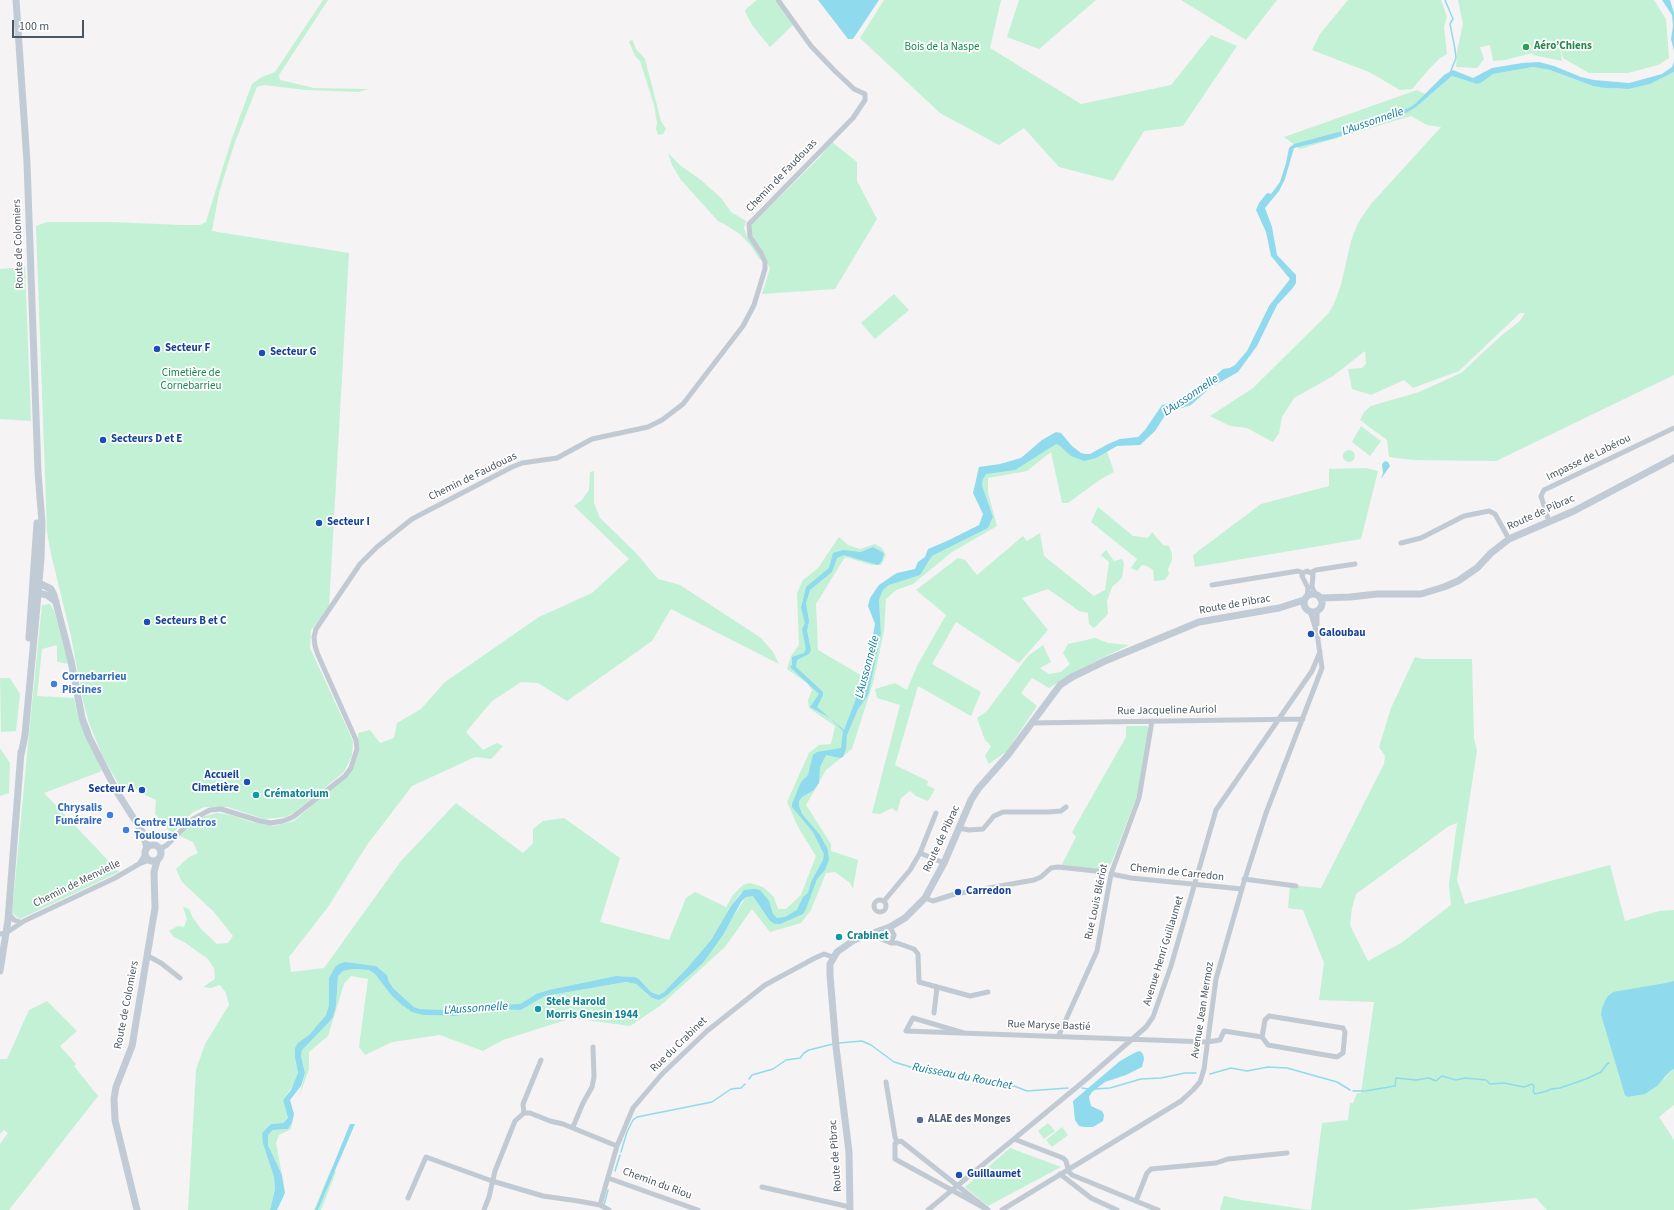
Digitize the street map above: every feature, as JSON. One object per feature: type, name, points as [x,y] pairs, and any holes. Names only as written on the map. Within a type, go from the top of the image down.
[{"type":"main road","name":"Route de Colomiers","points":[[18,0],[17,15],[28,168],[38,472],[42,523],[38,587],[51,589],[54,595],[72,661],[82,718],[110,780],[143,833],[154,872],[154,908],[148,956],[132,1046],[116,1087],[114,1099],[115,1120],[137,1210]]},
{"type":"main road","name":"Route de Pibrac","points":[[850,1209],[849,1152],[836,1044],[830,964],[833,957],[842,947],[854,940],[872,935],[890,927],[906,918],[925,898],[944,863],[971,800],[978,789],[1008,755],[1060,685],[1072,677],[1105,661],[1199,622],[1279,608],[1306,598],[1312,594],[1318,596],[1350,597],[1377,594],[1422,594],[1444,587],[1458,581],[1477,568],[1491,553],[1509,539],[1574,511],[1674,458]]},
{"type":"main road","points":[[0,971],[4,932],[8,913],[21,756],[38,587]]},
{"type":"main road","points":[[1313,609],[1318,596]]},
{"type":"main road","name":"Route de Pibrac","points":[[1279,608],[1313,609],[1350,597]]},
{"type":"main road","points":[[1306,598],[1313,609]]},
{"type":"main road","points":[[160,849],[161,857],[150,855],[160,849]]},
{"type":"street","name":"Chemin de Faudouas","points":[[160,849],[167,845],[193,819],[210,810],[221,809],[271,823],[283,821],[293,817],[345,776],[351,768],[357,749],[356,740],[318,655],[314,637],[318,624],[357,569],[377,547],[412,519],[512,467],[522,463],[557,458],[592,439],[648,427],[662,420],[683,404],[743,326],[754,305],[765,270],[763,258],[750,237],[749,224],[853,118],[865,100],[865,94],[854,89],[811,46],[778,0]]},
{"type":"street","name":"Impasse de Labérou","points":[[1549,522],[1540,496],[1544,490],[1674,428]]},
{"type":"street","points":[[1401,543],[1421,538],[1464,516],[1489,511],[1492,511],[1495,514],[1509,539]]},
{"type":"street","points":[[1212,585],[1298,571],[1303,573],[1307,571],[1312,572],[1316,570],[1355,564]]},
{"type":"street","points":[[1312,572],[1312,588],[1318,596]]},
{"type":"street","points":[[1303,573],[1302,576],[1308,588],[1306,598]]},
{"type":"street","name":"Avenue Jean Mermoz","points":[[1002,1210],[1181,1101],[1193,1090],[1202,1076],[1216,979],[1244,879],[1266,813],[1322,668],[1313,609]]},
{"type":"street","name":"Avenue Henri Guillaumet","points":[[928,1210],[959,1186],[1134,1039],[1146,1028],[1154,1017],[1171,966],[1216,810],[1278,718],[1312,671],[1320,652]]},
{"type":"street","name":"Rue Jacqueline Auriol","points":[[1031,723],[1278,718],[1303,719]]},
{"type":"street","name":"Rue Louis Blériot","points":[[1058,1037],[1097,951],[1112,874],[1139,798],[1152,721]]},
{"type":"street","points":[[959,828],[969,830],[983,829],[994,816],[1003,812],[1061,811],[1066,807]]},
{"type":"street","points":[[884,901],[910,870],[920,853],[936,813]]},
{"type":"street","points":[[920,853],[944,863]]},
{"type":"street","name":"Chemin de Menvielle","points":[[4,932],[115,878],[139,864],[150,855]]},
{"type":"street","points":[[925,898],[931,901],[955,894],[1034,880],[1041,877],[1051,868],[1058,867],[1105,872]]},
{"type":"street","name":"Chemin de Carredon","points":[[1112,874],[1131,878],[1242,890]]},
{"type":"street","points":[[1244,879],[1296,886]]},
{"type":"street","points":[[8,913],[14,920],[22,922]]},
{"type":"street","points":[[890,927],[894,935],[891,943]]},
{"type":"street","points":[[872,935],[891,943],[897,943],[914,949],[918,954],[919,982],[970,996],[988,992]]},
{"type":"street","name":"Rue du Crabinet","points":[[604,1207],[608,1178],[617,1146],[637,1102],[683,1053],[707,1031],[765,985],[814,958],[824,954],[833,957]]},
{"type":"street","points":[[148,956],[161,963],[180,978]]},
{"type":"street","points":[[934,1013],[937,987]]},
{"type":"street","points":[[1208,1042],[1220,1040],[1224,1031],[1262,1037],[1268,1045],[1340,1056],[1343,1054],[1345,1032],[1343,1028],[1269,1016],[1265,1020],[1262,1037]]},
{"type":"street","name":"Rue Maryse Bastié","points":[[964,1033],[913,1018],[906,1031],[1208,1042]]},
{"type":"street","points":[[573,1127],[583,1103],[592,1087],[594,1077],[593,1047]]},
{"type":"street","points":[[524,1113],[523,1104],[541,1060]]},
{"type":"street","points":[[886,1082],[897,1142],[895,1143],[895,1159],[987,1210]]},
{"type":"street","points":[[484,1210],[489,1197],[492,1181],[515,1121],[524,1113],[530,1113],[573,1127],[617,1146]]},
{"type":"street","points":[[1014,1139],[1063,1158],[1066,1161],[1068,1169],[1072,1175],[1158,1210]]},
{"type":"street","points":[[897,1142],[901,1141],[987,1210]]},
{"type":"street","points":[[1136,1201],[1147,1173],[1151,1169],[1216,1163],[1228,1159],[1287,1153]]},
{"type":"street","points":[[408,1198],[426,1157],[492,1181],[543,1196],[578,1200],[604,1207]]},
{"type":"street","points":[[1060,1174],[1091,1198],[1117,1210]]},
{"type":"street","name":"Chemin du Riou","points":[[608,1178],[698,1210]]},
{"type":"street","points":[[762,1187],[850,1209]]},
{"type":"green space","name":"Cimetière de Cornebarrieu","points":[[323,0],[328,0],[279,75],[280,80],[314,88],[368,89],[359,92],[306,90],[264,85],[257,87],[235,142],[219,193],[212,231],[349,253],[329,607],[311,630],[310,648],[353,741],[352,756],[344,772],[294,813],[285,817],[264,819],[228,807],[204,807],[192,813],[172,834],[155,814],[156,800],[139,792],[133,785],[122,790],[102,755],[89,723],[83,701],[71,636],[47,532],[36,226],[47,222],[111,222],[200,225],[206,222],[231,141],[252,84],[262,77],[275,72]]},
{"type":"green space","points":[[757,0],[775,0],[793,25],[770,47],[752,25],[745,11]]},
{"type":"green space","name":"Bois de la Naspe","points":[[884,0],[1001,0],[990,48],[1081,104],[1171,85],[1211,35],[1237,46],[1183,126],[1144,131],[1113,181],[1059,167],[1024,128],[999,145],[940,113],[860,38]]},
{"type":"green space","name":"Bois de la Naspe","points":[[1019,0],[1096,0],[1039,49],[1007,37]]},
{"type":"green space","points":[[1181,0],[1277,0],[1246,40]]},
{"type":"green space","points":[[1348,0],[1441,0],[1447,17],[1444,27],[1447,54],[1440,58],[1429,69],[1412,89],[1400,90],[1369,72],[1312,50],[1320,34]]},
{"type":"green space","points":[[1458,0],[1654,0],[1666,19],[1669,58],[1658,65],[1628,73],[1589,73],[1563,58],[1560,47],[1562,61],[1533,55],[1532,53],[1505,60],[1493,61],[1490,45],[1480,47],[1484,59],[1477,68],[1456,67],[1457,51],[1463,24]]},
{"type":"green space","points":[[632,39],[636,49],[645,59],[661,121],[666,129],[663,134],[658,135],[656,129],[657,123],[654,105],[640,61],[635,56],[629,42]]},
{"type":"green space","points":[[1533,67],[1550,70],[1593,86],[1617,89],[1629,89],[1650,84],[1674,72],[1674,375],[1496,461],[1413,460],[1389,457],[1387,440],[1360,420],[1364,412],[1371,406],[1419,392],[1461,373],[1502,335],[1520,321],[1525,313],[1520,313],[1459,371],[1413,388],[1404,380],[1371,395],[1352,389],[1348,369],[1362,368],[1366,364],[1365,351],[1333,376],[1294,398],[1282,417],[1279,433],[1273,442],[1247,428],[1230,426],[1210,416],[1253,388],[1328,314],[1334,304],[1341,285],[1351,241],[1358,223],[1371,204],[1441,127],[1427,125],[1411,116],[1300,149],[1284,137],[1417,90],[1429,96],[1452,76],[1477,84],[1493,74]]},
{"type":"green space","points":[[832,142],[857,162],[857,181],[877,219],[835,289],[762,294],[770,268],[753,239],[751,232],[752,224],[819,158]]},
{"type":"green space","points":[[668,153],[681,166],[701,180],[722,199],[731,212],[746,221],[744,228],[747,237],[762,258],[760,260],[751,246],[740,234],[718,221],[681,180],[672,165]]},
{"type":"green space","points":[[25,267],[31,421],[0,419],[0,269]]},
{"type":"green space","points":[[894,294],[909,310],[875,339],[861,323]]},
{"type":"green space","points":[[1361,426],[1381,441],[1370,456],[1352,442]]},
{"type":"green space","points":[[1062,442],[1079,457],[1107,451],[1114,472],[1101,479],[1068,503],[1062,503],[1051,452],[1027,471],[988,478],[988,493],[997,526],[952,552],[913,584],[896,590],[886,599],[884,631],[873,683],[852,749],[826,770],[806,805],[831,844],[831,851],[858,860],[853,889],[850,883],[835,872],[826,873],[811,910],[801,923],[770,932],[752,909],[725,947],[660,1006],[630,1026],[572,1018],[503,1040],[483,1051],[440,1035],[392,1042],[365,1055],[359,1047],[368,979],[351,976],[344,984],[328,1036],[309,1052],[309,1069],[299,1097],[305,1073],[301,1056],[302,1050],[336,1006],[338,976],[343,971],[353,969],[369,970],[375,974],[391,995],[423,1015],[456,1016],[484,1009],[521,1010],[545,996],[626,982],[636,984],[652,998],[659,1000],[703,963],[746,897],[741,892],[711,940],[688,967],[664,992],[659,995],[651,992],[639,979],[635,977],[616,976],[536,994],[520,1004],[477,1005],[446,1010],[420,1009],[414,1007],[394,989],[389,982],[387,975],[376,966],[347,963],[335,967],[329,978],[329,1005],[326,1015],[309,1035],[295,1058],[298,1073],[296,1081],[283,1100],[288,1118],[283,1123],[271,1124],[263,1144],[274,1177],[275,1189],[270,1210],[188,1210],[196,1070],[205,1044],[229,1005],[226,993],[220,985],[211,988],[203,987],[215,979],[214,968],[208,959],[184,942],[174,937],[169,931],[178,926],[184,927],[187,919],[183,907],[189,909],[193,918],[202,930],[217,944],[228,943],[233,936],[214,912],[182,882],[176,869],[189,857],[198,853],[193,842],[180,836],[190,824],[201,817],[217,813],[274,826],[294,821],[347,775],[355,765],[358,753],[358,733],[370,730],[380,743],[394,738],[397,723],[421,709],[445,682],[539,617],[592,593],[629,559],[574,506],[582,500],[589,490],[590,472],[594,471],[594,503],[600,518],[636,553],[658,579],[680,585],[761,638],[773,652],[779,664],[671,609],[652,641],[567,701],[538,683],[521,682],[492,701],[466,732],[483,750],[497,743],[503,746],[491,759],[475,757],[412,786],[367,845],[328,907],[289,957],[291,972],[324,968],[401,861],[456,803],[523,853],[533,843],[533,829],[543,821],[564,818],[620,858],[600,922],[669,940],[686,898],[695,892],[726,907],[733,895],[743,885],[750,883],[763,887],[774,897],[778,909],[786,909],[801,895],[816,856],[798,827],[787,802],[809,753],[819,745],[831,744],[835,726],[809,708],[808,700],[812,690],[807,683],[787,669],[791,656],[799,645],[797,593],[803,580],[818,568],[839,537],[848,545],[860,549],[875,544],[882,548],[886,555],[881,565],[872,565],[845,557],[816,604],[818,650],[859,674],[870,683],[881,634],[879,600],[883,590],[889,585],[920,574],[932,556],[988,528],[993,517],[982,485],[986,472],[1017,465],[1053,443]]},
{"type":"green space","points":[[1351,450],[1354,451],[1354,461],[1347,462],[1344,461],[1343,454],[1344,451]]},
{"type":"green space","points":[[1366,468],[1378,471],[1361,539],[1195,567],[1193,555],[1261,504],[1329,486],[1329,469]]},
{"type":"green space","points":[[1098,507],[1133,536],[1148,538],[1152,532],[1163,545],[1169,546],[1172,554],[1172,560],[1168,569],[1169,574],[1165,580],[1154,581],[1153,570],[1147,566],[1142,565],[1137,571],[1131,568],[1137,559],[1091,522]]},
{"type":"green space","points":[[1040,533],[1044,556],[1094,596],[1105,590],[1109,562],[1101,555],[1106,550],[1114,561],[1122,559],[1124,563],[1122,578],[1112,587],[1107,601],[1108,614],[1094,628],[1089,624],[1088,613],[1079,611],[1048,589],[1022,598],[1048,630],[1019,663],[956,622],[932,664],[981,692],[971,716],[918,686],[895,765],[928,781],[927,785],[935,789],[928,801],[916,796],[910,791],[901,798],[897,812],[892,808],[880,814],[872,813],[900,705],[877,698],[875,689],[895,683],[907,690],[917,666],[946,615],[916,590],[958,558],[965,560],[977,575],[1023,536],[1027,541]]},
{"type":"green space","points":[[50,604],[54,611],[69,664],[57,662],[57,645],[42,649],[37,696],[74,698],[78,717],[102,771],[44,793],[119,872],[20,919],[12,913],[29,734],[42,605]]},
{"type":"green space","points":[[1095,638],[1108,643],[1129,645],[1080,669],[1049,688],[1032,678],[1021,693],[1037,706],[1007,751],[989,764],[985,756],[991,746],[985,740],[977,718],[987,711],[1028,656],[1043,645],[1051,662],[1040,668],[1049,674],[1061,672],[1070,664],[1063,653],[1068,644]]},
{"type":"green space","points":[[1415,657],[1423,659],[1472,659],[1474,739],[1477,751],[1457,880],[1465,904],[1610,865],[1625,921],[1659,911],[1674,910],[1674,981],[1601,1015],[1626,1095],[1628,1097],[1635,1096],[1665,1078],[1670,1071],[1674,1069],[1674,1105],[1659,1117],[1674,1140],[1674,1210],[1547,1210],[1536,1198],[1407,1210],[1311,1210],[1322,1123],[1348,1120],[1350,1103],[1353,1103],[1357,1093],[1361,1093],[1374,1002],[1319,1000],[1324,963],[1303,910],[1288,908],[1290,885],[1321,888],[1384,764],[1385,756],[1379,747],[1391,708]],"holes":[[[1457,823],[1449,885],[1451,905],[1401,943],[1368,961],[1350,925],[1352,908],[1356,894],[1449,826]]]},
{"type":"green space","points":[[0,678],[10,678],[20,694],[16,731],[1,732]]},
{"type":"green space","points":[[1126,726],[1147,726],[1149,728],[1137,796],[1112,861],[1107,870],[1061,866],[1076,837],[1072,832],[1126,737]]},
{"type":"green space","points":[[0,748],[10,763],[9,793],[0,796]]},
{"type":"green space","points":[[47,1001],[77,1031],[60,1046],[76,1064],[74,1066],[98,1096],[9,1210],[0,1210],[0,1144],[8,1133],[4,1130],[0,1134],[0,1059],[7,1059],[29,1010]]},
{"type":"green space","points":[[292,1123],[291,1129],[279,1135],[276,1143],[282,1175],[268,1145],[268,1135],[273,1130],[288,1129]]},
{"type":"green space","points":[[1048,1123],[1055,1131],[1044,1139],[1038,1131]]},
{"type":"green space","points":[[1062,1127],[1068,1135],[1052,1147],[1046,1140]]},
{"type":"green space","points":[[1010,1148],[1061,1167],[988,1206],[965,1187]]},
{"type":"green space","points":[[331,1169],[336,1172],[321,1210],[314,1210]]},
{"type":"green space","points":[[1224,1196],[1242,1200],[1310,1210],[1220,1210]]},
{"type":"water","points":[[818,0],[879,0],[853,39],[848,39]]},
{"type":"water","points":[[1662,0],[1670,0],[1674,13],[1674,51],[1671,39],[1673,26],[1672,15]]},
{"type":"water","name":"L'Aussonnelle","points":[[1674,61],[1674,72],[1650,84],[1629,89],[1593,86],[1550,70],[1533,67],[1493,74],[1477,84],[1452,76],[1416,107],[1406,113],[1335,138],[1294,148],[1285,179],[1279,191],[1265,208],[1272,227],[1277,255],[1296,275],[1296,283],[1277,305],[1257,346],[1238,372],[1210,388],[1191,405],[1169,412],[1155,431],[1140,445],[1117,446],[1096,458],[1084,461],[1071,456],[1056,444],[1015,470],[986,474],[982,485],[993,517],[988,528],[932,556],[920,575],[889,585],[883,590],[879,600],[881,634],[868,695],[858,709],[847,735],[846,749],[843,757],[840,758],[826,755],[820,767],[819,783],[814,790],[802,797],[799,801],[802,814],[820,835],[828,850],[829,860],[825,870],[817,879],[803,914],[780,924],[775,924],[770,921],[753,896],[746,897],[741,902],[723,935],[703,963],[666,996],[659,1000],[652,998],[636,984],[626,982],[545,996],[521,1010],[484,1009],[456,1016],[423,1015],[412,1012],[402,1005],[391,995],[375,974],[369,970],[353,969],[343,971],[338,976],[336,1006],[333,1017],[302,1050],[301,1056],[305,1073],[301,1086],[290,1100],[294,1114],[292,1123],[288,1129],[273,1130],[268,1135],[268,1145],[282,1175],[285,1193],[277,1210],[270,1210],[275,1189],[274,1177],[263,1144],[262,1133],[271,1124],[283,1123],[288,1118],[283,1100],[291,1090],[298,1073],[295,1048],[298,1043],[309,1035],[326,1015],[329,1005],[329,978],[335,967],[345,962],[376,966],[387,975],[389,982],[394,989],[414,1007],[420,1009],[446,1010],[477,1005],[520,1004],[536,994],[549,990],[616,976],[635,977],[639,979],[651,992],[659,995],[664,992],[688,967],[711,940],[731,906],[744,890],[760,890],[769,901],[773,914],[777,918],[785,917],[797,910],[803,897],[808,893],[811,882],[823,860],[824,854],[813,832],[792,807],[792,804],[801,782],[808,775],[813,755],[817,752],[841,748],[843,731],[830,718],[844,730],[862,683],[868,661],[875,624],[868,606],[870,598],[879,585],[897,573],[915,569],[918,562],[925,557],[928,549],[979,525],[983,514],[973,493],[979,467],[1000,464],[1021,458],[1042,440],[1056,432],[1061,433],[1072,446],[1081,453],[1085,454],[1090,454],[1120,439],[1138,437],[1145,430],[1162,405],[1190,397],[1223,369],[1230,368],[1235,365],[1247,351],[1269,306],[1290,279],[1271,256],[1266,232],[1256,210],[1259,203],[1267,193],[1271,194],[1280,182],[1289,148],[1294,144],[1350,129],[1409,108],[1415,104],[1444,75],[1453,70],[1473,78],[1492,68],[1539,62],[1554,66],[1581,77],[1594,80],[1629,83],[1662,74],[1672,67]]},
{"type":"water","points":[[1385,461],[1388,462],[1390,466],[1381,479],[1383,473],[1382,464]]},
{"type":"water","points":[[873,547],[884,553],[882,561],[878,565],[844,555],[837,558],[832,572],[810,590],[806,603],[809,621],[807,631],[811,650],[809,654],[797,660],[796,667],[823,692],[817,707],[830,718],[810,707],[819,694],[790,667],[792,665],[792,657],[804,653],[806,649],[802,629],[805,623],[801,608],[806,587],[829,568],[833,553],[843,550],[861,552]]},
{"type":"water","points":[[1674,981],[1674,1069],[1670,1071],[1657,1086],[1645,1094],[1628,1097],[1625,1095],[1601,1015],[1602,1008],[1607,997],[1613,992]]},
{"type":"water","points":[[1140,1051],[1143,1054],[1144,1059],[1142,1067],[1126,1075],[1105,1082],[1092,1092],[1089,1097],[1091,1106],[1102,1111],[1104,1115],[1103,1121],[1093,1127],[1079,1126],[1075,1120],[1073,1101],[1120,1061]]},
{"type":"water","points":[[350,1124],[355,1124],[318,1210],[315,1210]]},
{"type":"waterway","points":[[1445,0],[1453,19],[1450,24],[1456,58],[1450,73]]},
{"type":"waterway","name":"Ruisseau du Rouchet","points":[[839,1043],[862,1041],[871,1045],[894,1062],[934,1074],[958,1076],[995,1084],[1014,1086],[1027,1091],[1068,1088]]},
{"type":"waterway","name":"Ruisseau du Rouchet","points":[[749,1079],[752,1075],[773,1069],[786,1060],[800,1058],[809,1050],[833,1044]]},
{"type":"waterway","points":[[1353,1091],[1365,1091],[1395,1086],[1396,1078],[1416,1080],[1429,1078],[1436,1081],[1442,1076],[1456,1080],[1465,1078],[1486,1080],[1490,1084],[1504,1083],[1524,1087],[1532,1084],[1534,1086],[1533,1091],[1535,1094],[1560,1088],[1586,1079],[1601,1072],[1609,1063]]},
{"type":"waterway","name":"Ruisseau du Rouchet","points":[[1210,1074],[1231,1068],[1247,1071],[1268,1067],[1287,1068],[1337,1082],[1350,1090]]},
{"type":"waterway","name":"Ruisseau du Rouchet","points":[[1094,1089],[1110,1088],[1141,1079],[1196,1073]]},
{"type":"waterway","name":"Ruisseau du Rouchet","points":[[621,1152],[627,1132],[633,1120],[637,1117],[712,1102],[731,1089],[741,1088],[745,1084]]},
{"type":"waterway","name":"Ruisseau du Rouchet","points":[[1082,1088],[1088,1089]]},
{"type":"waterway","name":"Ruisseau du Rouchet","points":[[615,1171],[620,1155]]},
{"type":"waterway","name":"Ruisseau du Rouchet","points":[[604,1205],[608,1190]]},
{"type":"place","name":"Aéro’Chiens","points":[[1526,47]]},
{"type":"place","name":"Secteur F","points":[[157,349]]},
{"type":"place","name":"Secteur G","points":[[262,353]]},
{"type":"place","name":"Secteurs D et E","points":[[103,440]]},
{"type":"place","name":"Secteur I","points":[[319,523]]},
{"type":"place","name":"Secteurs B et C","points":[[147,622]]},
{"type":"place","name":"Galoubau","points":[[1311,634]]},
{"type":"place","name":"Cornebarrieu Piscines","points":[[54,684]]},
{"type":"place","name":"Accueil Cimetière","points":[[247,782]]},
{"type":"place","name":"Secteur A","points":[[142,790]]},
{"type":"place","name":"Crématorium","points":[[256,795]]},
{"type":"place","name":"Chrysalis Funéraire","points":[[110,815]]},
{"type":"place","name":"Centre L'Albatros Toulouse","points":[[126,830]]},
{"type":"place","name":"Carredon","points":[[958,892]]},
{"type":"place","name":"Crabinet","points":[[839,937]]},
{"type":"place","name":"Stele Harold Morris Gnesin 1944","points":[[538,1009]]},
{"type":"place","name":"ALAE des Monges","points":[[920,1120]]},
{"type":"place","name":"Guillaumet","points":[[959,1175]]}]
